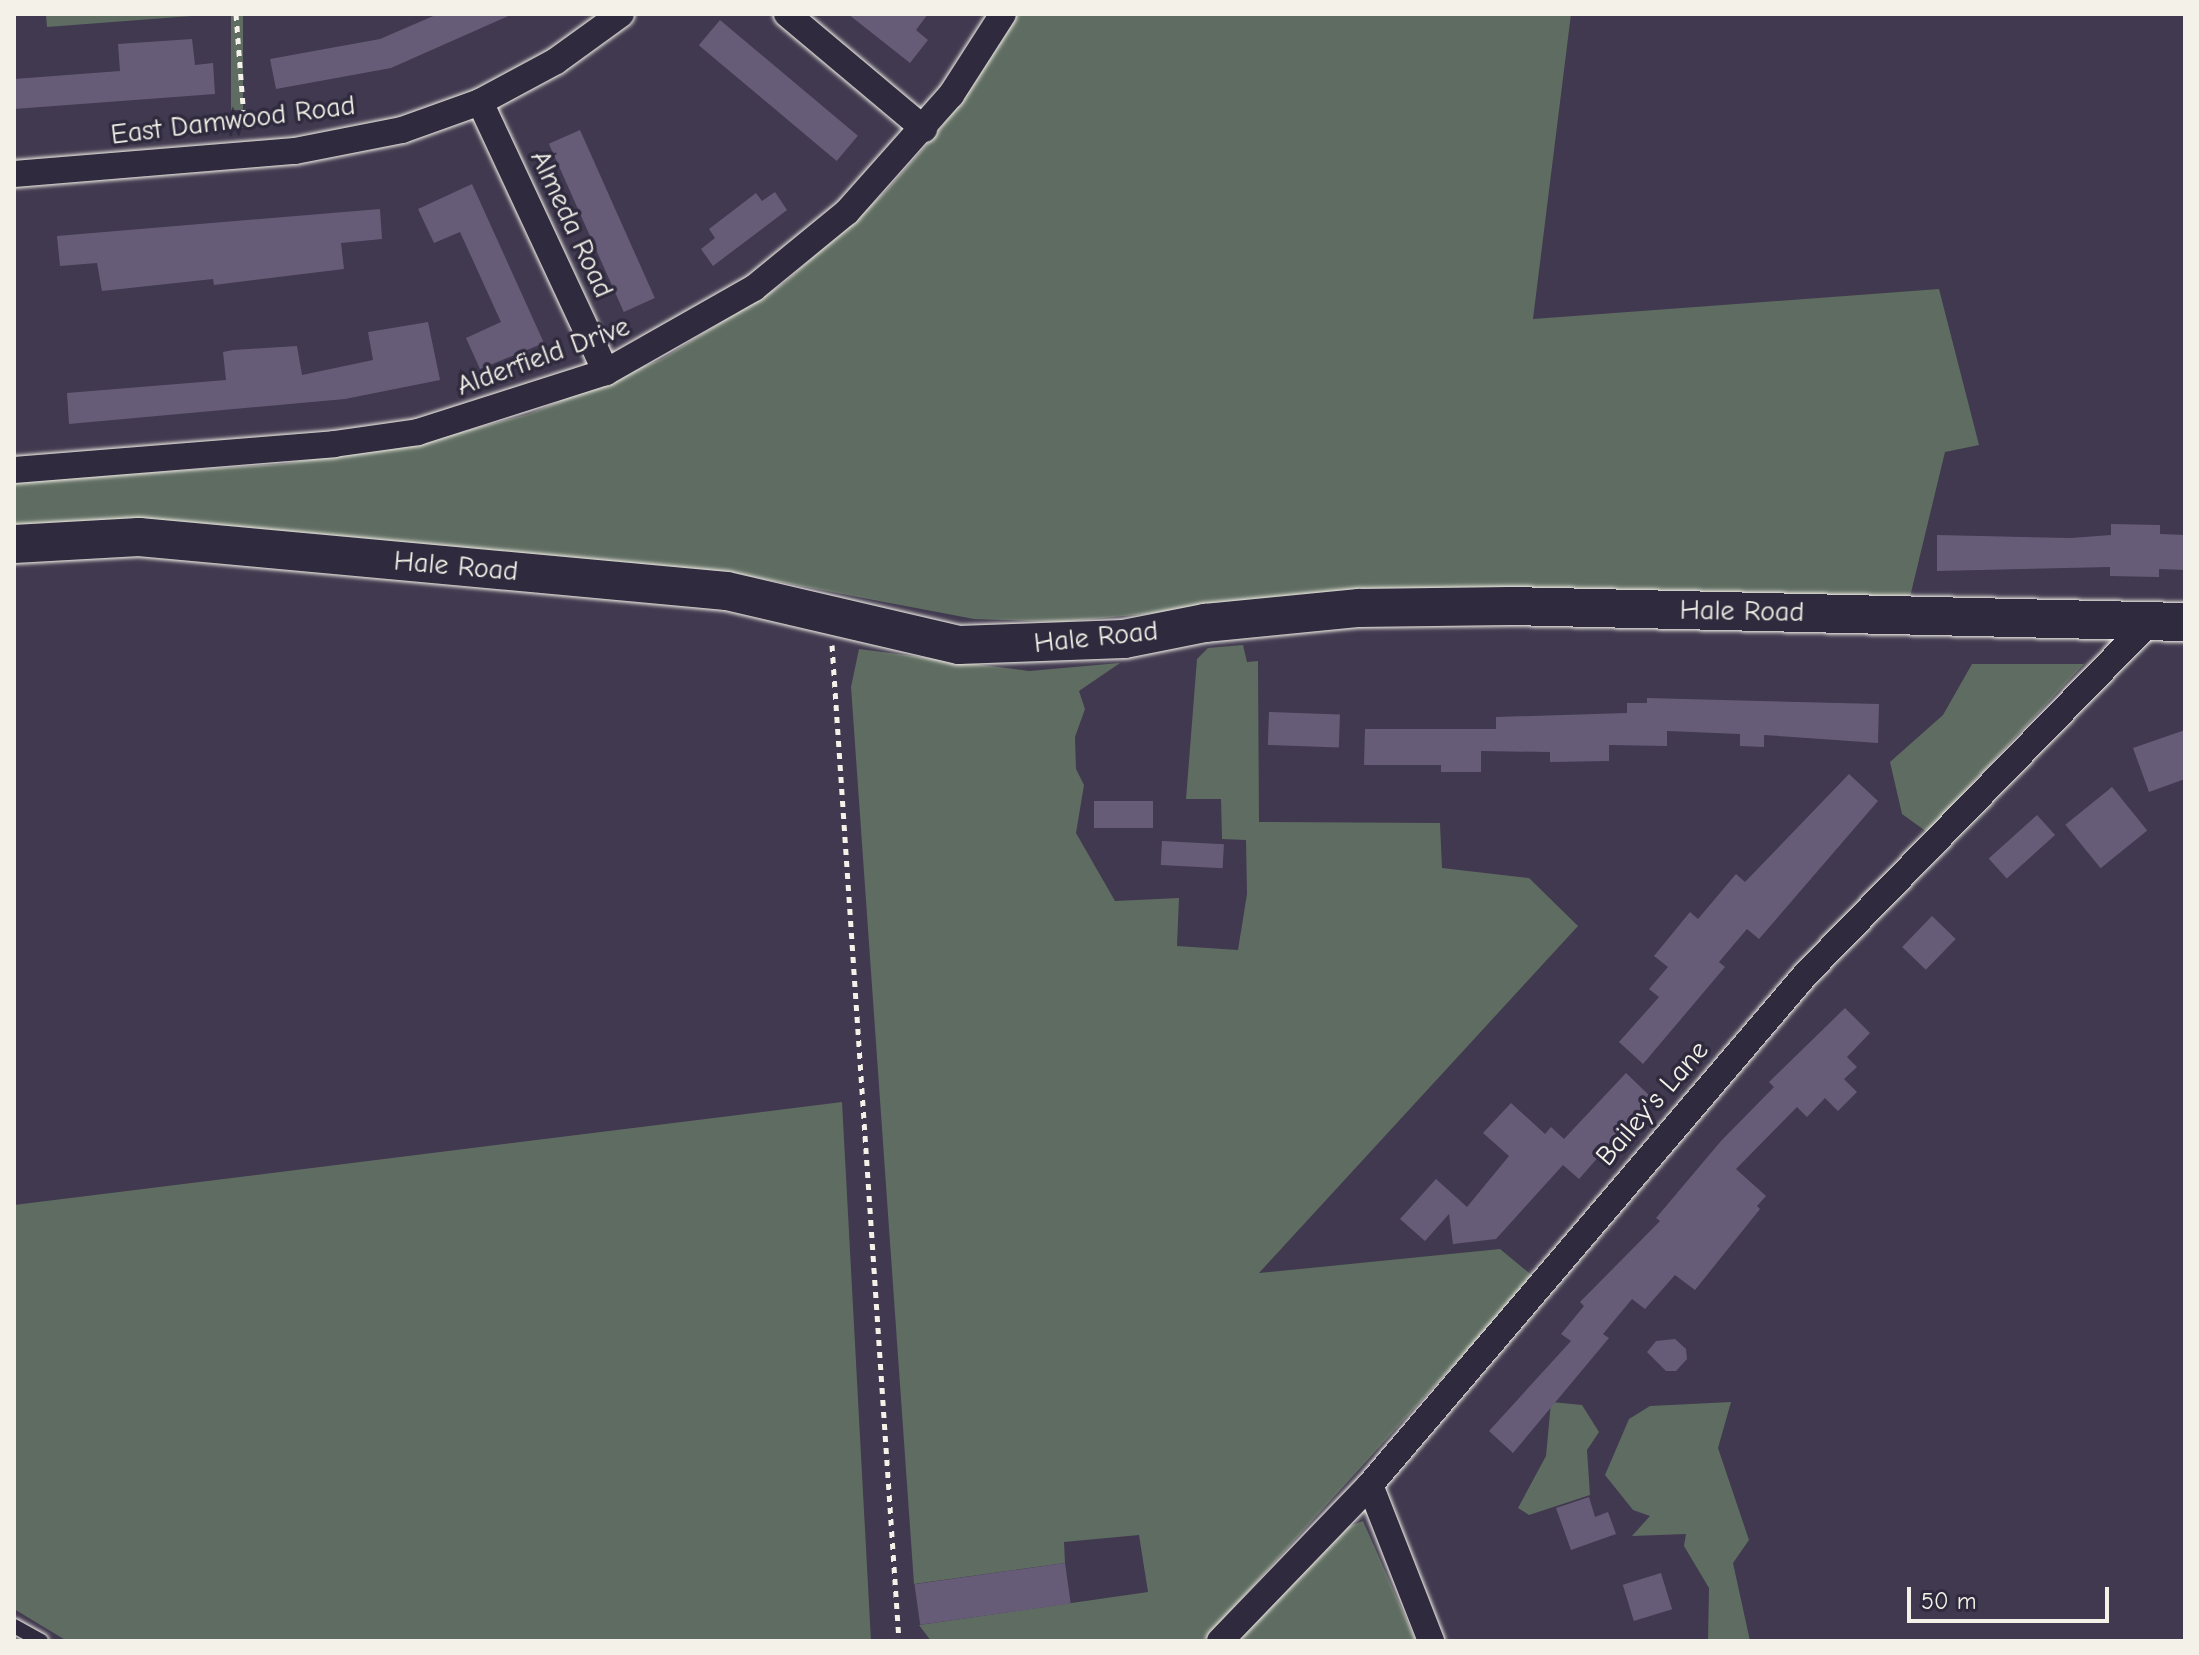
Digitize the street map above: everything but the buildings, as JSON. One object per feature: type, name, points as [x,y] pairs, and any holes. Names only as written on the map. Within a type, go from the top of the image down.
[{"type":"street","name":"East Damwood Road","points":[[14,174],[247,156],[402,130],[480,102],[556,61],[621,14]]},
{"type":"street","points":[[787,14],[924,129]]},
{"type":"street","name":"Alderfield Drive","points":[[14,470],[334,444],[418,432],[606,372],[754,288],[847,212],[924,129],[975,62],[1003,14]]},
{"type":"street","name":"Almeda Road","points":[[480,102],[606,372]]},
{"type":"street","name":"Hale Road","points":[[14,544],[139,537],[727,591],[959,645],[1124,639],[1205,623],[1359,608],[1510,606],[2167,622]]},
{"type":"street","name":"Bailey's Lane","points":[[1220,1641],[1370,1485],[1806,974],[2167,622]]},
{"type":"street","points":[[1370,1485],[1431,1641]]},
{"type":"lane","points":[[14,1626],[41,1641]]},
{"type":"path","points":[[236,14],[247,156]]},
{"type":"path","points":[[830,616],[899,1641]]},
{"type":"green space","points":[[46,14],[218,14],[47,27]]},
{"type":"green space","points":[[231,14],[243,14],[243,110],[231,110]]},
{"type":"green space","points":[[1016,14],[1571,14],[1533,319],[1939,289],[1979,445],[1945,452],[1909,601],[1381,592],[1060,622],[974,619],[732,573],[14,528],[14,481],[283,464],[434,439],[529,414],[662,359],[784,283],[884,193],[938,132]]},
{"type":"green space","points":[[1243,645],[1247,662],[1258,661],[1259,822],[1440,823],[1442,868],[1529,878],[1578,926],[1259,1273],[1500,1249],[1534,1277],[1203,1641],[931,1641],[919,1625],[1148,1592],[1139,1535],[1064,1542],[1065,1563],[914,1584],[851,687],[859,649],[1029,671],[1120,663],[1079,691],[1085,709],[1075,737],[1076,769],[1084,785],[1076,833],[1115,901],[1179,898],[1177,946],[1238,950],[1247,894],[1246,840],[1222,839],[1221,799],[1186,799],[1197,659],[1208,648]]},
{"type":"green space","points":[[1972,664],[2084,664],[1927,832],[1902,814],[1890,762],[1943,715]]},
{"type":"green space","points":[[842,1102],[871,1641],[67,1641],[14,1609],[14,1205]]},
{"type":"green space","points":[[1551,1402],[1582,1405],[1599,1432],[1587,1450],[1590,1495],[1529,1515],[1518,1508],[1546,1456]]},
{"type":"green space","points":[[1731,1402],[1718,1448],[1749,1540],[1733,1563],[1750,1641],[1708,1641],[1709,1588],[1684,1546],[1686,1534],[1632,1536],[1650,1516],[1633,1510],[1605,1475],[1629,1419],[1650,1406]]},
{"type":"green space","points":[[1363,1521],[1416,1641],[1234,1641],[1345,1528]]}]
